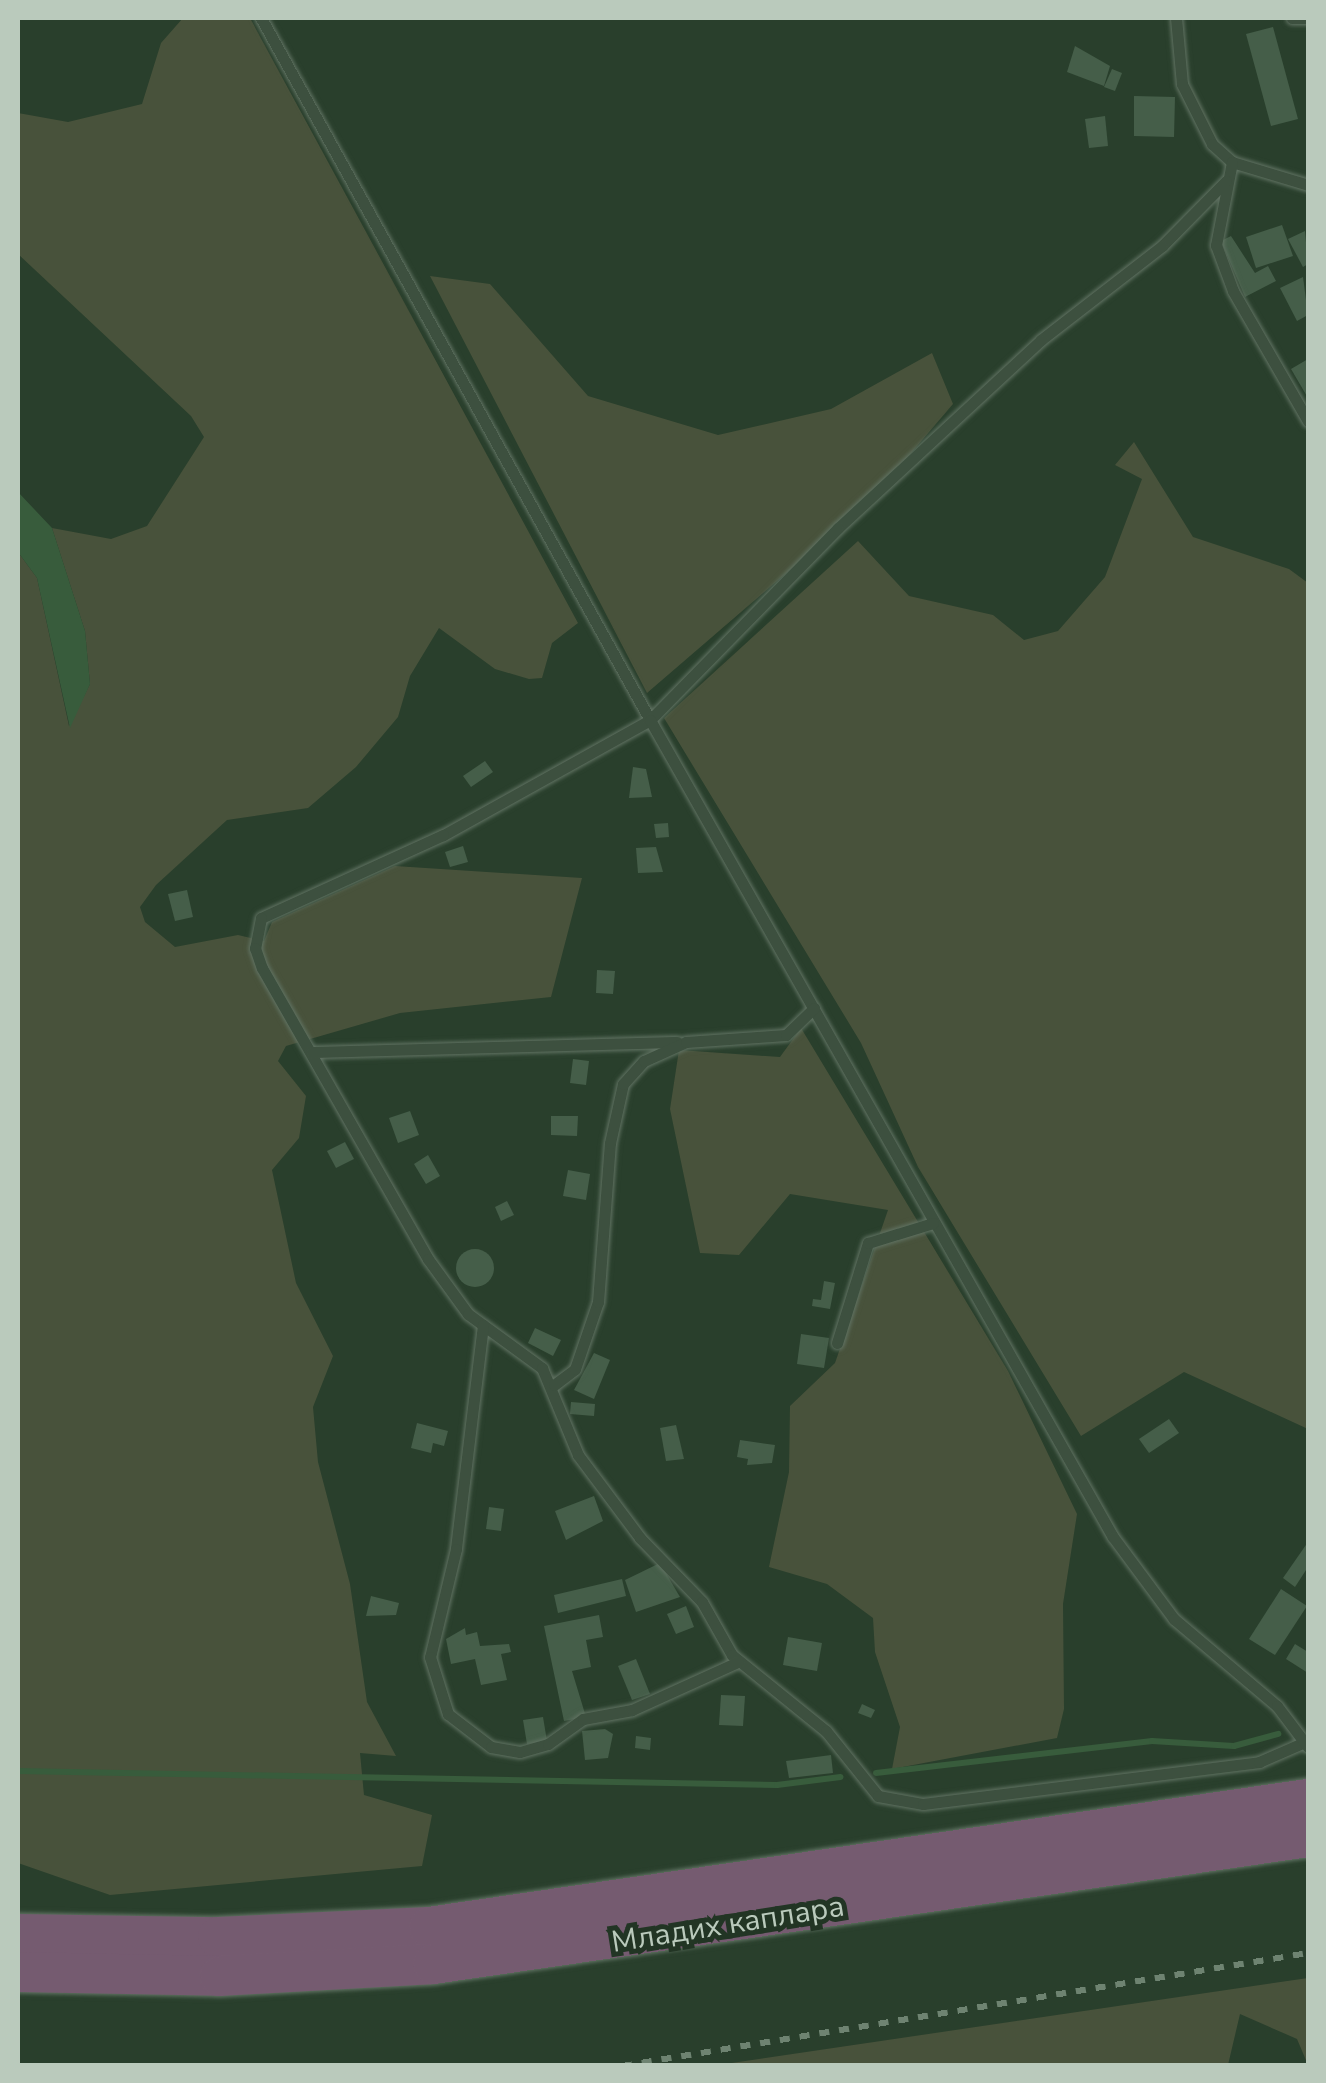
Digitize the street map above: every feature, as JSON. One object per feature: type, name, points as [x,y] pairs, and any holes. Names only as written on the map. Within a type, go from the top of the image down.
[{"type":"highway","name":"Младих каплара","points":[[218,1937],[430,1926],[567,1911],[1308,1799]]},
{"type":"highway","name":"Младих каплара","points":[[144,1977],[354,1970],[571,1948],[1308,1837]]},
{"type":"highway","points":[[18,1916],[218,1937]]},
{"type":"highway","points":[[18,1934],[218,1937]]},
{"type":"highway","points":[[18,1972],[144,1977]]},
{"type":"highway","points":[[18,1984],[144,1977]]},
{"type":"lane","points":[[261,18],[650,720],[933,1223],[1130,1561],[1174,1619],[1277,1706],[1307,1745],[1259,1762],[897,1803],[863,1782],[806,1712],[738,1662],[702,1602],[640,1538],[578,1455],[564,1432],[554,1385],[523,1351],[484,1325],[454,1298],[262,968],[255,948],[261,918],[444,835],[650,720],[838,528],[1041,340],[1162,246],[1226,180]]},
{"type":"lane","points":[[1176,18],[1182,84],[1192,114],[1232,162],[1308,185]]},
{"type":"lane","points":[[1292,18],[1308,18]]},
{"type":"lane","points":[[1232,162],[1216,245],[1233,291],[1308,422]]},
{"type":"lane","points":[[311,1052],[686,1042],[786,1035],[814,1008]]},
{"type":"lane","points":[[554,1385],[575,1369],[598,1302],[615,1097],[635,1068],[686,1042]]},
{"type":"lane","points":[[837,1343],[868,1243],[933,1223]]},
{"type":"lane","points":[[484,1325],[456,1549],[430,1658],[448,1714],[479,1740],[520,1752],[548,1744],[567,1726],[632,1710],[738,1662]]},
{"type":"shaded area","points":[[183,18],[250,18],[578,623],[552,643],[542,678],[529,679],[495,669],[439,628],[410,676],[398,717],[356,767],[308,808],[227,820],[156,885],[140,907],[145,922],[175,947],[238,935],[264,941],[272,922],[395,866],[582,878],[551,997],[400,1013],[286,1046],[278,1061],[306,1096],[299,1138],[272,1170],[296,1283],[333,1356],[313,1407],[318,1462],[350,1584],[367,1702],[396,1756],[360,1753],[364,1795],[432,1815],[422,1866],[110,1895],[18,1863],[18,552],[37,578],[69,726],[90,684],[85,631],[52,528],[111,539],[147,526],[204,437],[191,416],[18,254],[18,113],[68,122],[142,104],[161,43]]},
{"type":"shaded area","points":[[430,276],[490,284],[588,396],[718,435],[831,409],[932,353],[953,404],[870,501],[647,693]]},
{"type":"shaded area","points":[[1134,442],[1193,537],[1289,569],[1308,583],[1308,1429],[1184,1372],[1081,1436],[918,1167],[861,1043],[664,718],[858,541],[909,596],[993,615],[1024,640],[1058,631],[1105,577],[1142,479],[1115,465]]},
{"type":"shaded area","points":[[18,492],[52,528],[85,631],[90,684],[70,728],[37,578],[18,552]]},
{"type":"shaded area","points":[[801,1028],[1008,1371],[1077,1514],[1063,1604],[1064,1709],[1057,1738],[892,1769],[900,1727],[875,1652],[873,1618],[827,1584],[769,1567],[789,1472],[790,1406],[835,1363],[888,1210],[790,1194],[739,1255],[700,1253],[670,1109],[679,1050],[780,1057]]},
{"type":"shaded area","points":[[1308,1978],[1308,2065],[1297,2039],[1240,2014],[1228,2065],[718,2065]]},
{"type":"building","points":[[1273,27],[1298,119],[1271,126],[1246,34]]},
{"type":"building","points":[[1075,46],[1110,66],[1104,86],[1067,72]]},
{"type":"building","points":[[1112,69],[1122,73],[1115,91],[1104,87]]},
{"type":"building","points":[[1134,96],[1175,97],[1174,137],[1134,136]]},
{"type":"building","points":[[1105,116],[1108,146],[1089,148],[1085,119]]},
{"type":"building","points":[[1282,225],[1293,256],[1256,268],[1246,237]]},
{"type":"building","points":[[1305,231],[1308,264],[1303,267],[1288,239]]},
{"type":"building","points":[[1231,236],[1255,273],[1268,266],[1276,281],[1245,297],[1221,241]]},
{"type":"building","points":[[1303,277],[1308,315],[1297,321],[1280,288]]},
{"type":"building","points":[[1308,359],[1308,398],[1291,369]]},
{"type":"building","points":[[485,761],[493,772],[471,787],[463,776]]},
{"type":"building","points":[[633,767],[646,769],[652,797],[629,798]]},
{"type":"building","points":[[668,823],[669,837],[656,838],[654,824]]},
{"type":"building","points":[[463,846],[468,862],[450,867],[445,852]]},
{"type":"building","points":[[656,847],[663,872],[638,873],[636,848]]},
{"type":"building","points":[[187,890],[193,917],[175,921],[168,894]]},
{"type":"building","points":[[597,970],[615,971],[613,994],[596,993]]},
{"type":"building","points":[[573,1059],[589,1061],[586,1085],[570,1083]]},
{"type":"building","points":[[410,1111],[419,1135],[398,1143],[389,1118]]},
{"type":"building","points":[[551,1116],[578,1116],[577,1136],[551,1135]]},
{"type":"building","points":[[345,1142],[354,1159],[336,1168],[327,1151]]},
{"type":"building","points":[[428,1155],[440,1176],[426,1184],[414,1164]]},
{"type":"building","points":[[568,1170],[590,1174],[586,1200],[563,1196]]},
{"type":"building","points":[[507,1201],[514,1215],[501,1221],[495,1207]]},
{"type":"building","points":[[475,1249],[489,1254],[494,1268],[489,1282],[475,1287],[461,1282],[456,1268],[461,1254]]},
{"type":"building","points":[[824,1281],[835,1283],[830,1309],[812,1306],[813,1299],[821,1300]]},
{"type":"building","points":[[535,1328],[561,1340],[553,1356],[528,1343]]},
{"type":"building","points":[[801,1334],[829,1338],[824,1368],[797,1364]]},
{"type":"building","points":[[594,1353],[610,1360],[594,1399],[574,1390]]},
{"type":"building","points":[[571,1402],[595,1404],[594,1416],[570,1414]]},
{"type":"building","points":[[1169,1419],[1179,1433],[1149,1453],[1139,1439]]},
{"type":"building","points":[[417,1423],[448,1431],[444,1446],[433,1443],[431,1453],[411,1448]]},
{"type":"building","points":[[676,1425],[684,1459],[666,1461],[660,1428]]},
{"type":"building","points":[[740,1440],[775,1445],[772,1463],[747,1465],[748,1459],[737,1457]]},
{"type":"building","points":[[594,1496],[603,1521],[566,1540],[555,1511]]},
{"type":"building","points":[[489,1507],[504,1509],[501,1531],[486,1529]]},
{"type":"building","points":[[1308,1542],[1308,1567],[1295,1587],[1283,1578]]},
{"type":"building","points":[[660,1563],[680,1597],[636,1612],[625,1580]]},
{"type":"building","points":[[622,1579],[626,1596],[558,1613],[554,1595]]},
{"type":"building","points":[[1281,1589],[1307,1606],[1275,1655],[1249,1639]]},
{"type":"building","points":[[371,1596],[399,1603],[396,1615],[366,1616]]},
{"type":"building","points":[[686,1606],[694,1627],[676,1634],[667,1614]]},
{"type":"building","points":[[599,1615],[603,1637],[586,1640],[591,1667],[572,1671],[586,1717],[564,1721],[544,1626]]},
{"type":"building","points":[[465,1628],[466,1635],[477,1632],[480,1646],[509,1644],[511,1652],[501,1654],[507,1680],[481,1685],[475,1659],[451,1664],[446,1639]]},
{"type":"building","points":[[788,1637],[822,1643],[817,1671],[783,1665]]},
{"type":"building","points":[[1295,1644],[1308,1652],[1308,1673],[1286,1659]]},
{"type":"building","points":[[636,1659],[650,1694],[632,1700],[618,1666]]},
{"type":"building","points":[[721,1695],[745,1696],[743,1726],[719,1725]]},
{"type":"building","points":[[862,1704],[875,1710],[871,1718],[858,1713]]},
{"type":"building","points":[[543,1717],[547,1741],[527,1744],[523,1720]]},
{"type":"building","points":[[605,1729],[613,1734],[608,1758],[585,1760],[582,1731]]},
{"type":"building","points":[[636,1736],[651,1738],[650,1750],[635,1748]]},
{"type":"building","points":[[831,1755],[833,1773],[789,1778],[786,1761]]},
{"type":"waterway","points":[[876,1773],[1152,1741],[1234,1746],[1278,1734]]},
{"type":"waterway","points":[[18,1771],[777,1785],[840,1777]]},
{"type":"railway","points":[[622,2066],[1308,1953]]}]
